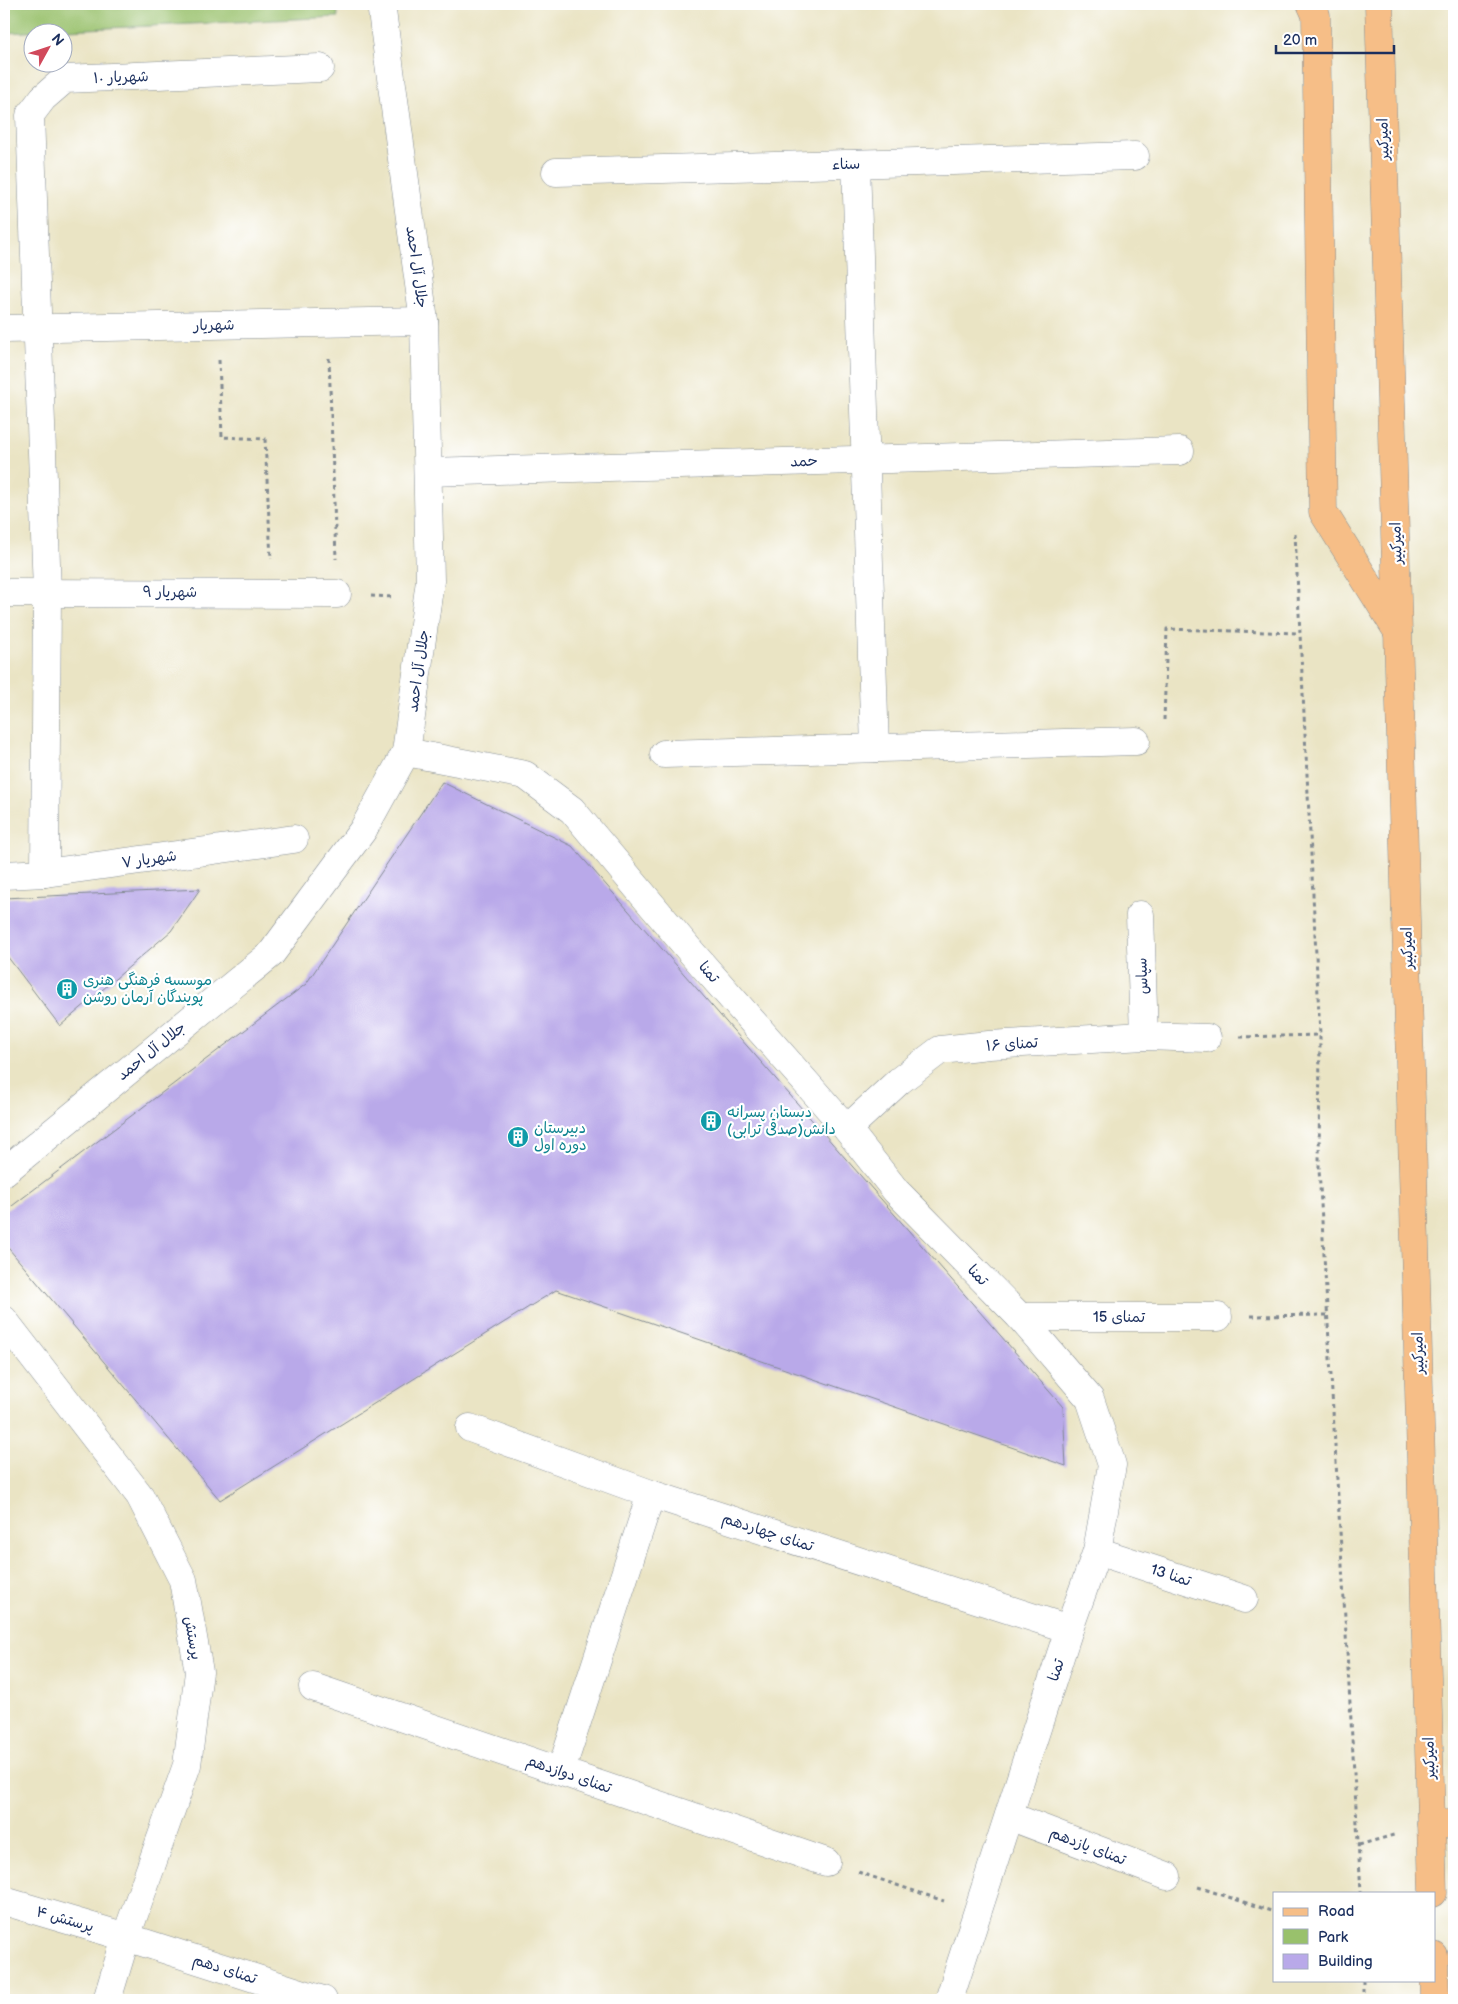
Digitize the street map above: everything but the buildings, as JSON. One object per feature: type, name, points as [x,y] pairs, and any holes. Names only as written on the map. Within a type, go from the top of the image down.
[{"type":"main road","points":[[1311,4],[1316,15],[1323,512],[1398,632]]},
{"type":"main road","name":"امیرکبیر","points":[[1379,4],[1398,632],[1443,1824],[1433,1892]]},
{"type":"main road","points":[[1436,1962],[1454,1961]]},
{"type":"main road","points":[[1435,1982],[1435,2000]]},
{"type":"street","name":"جلال آل احمد","points":[[4,1172],[271,954],[362,830],[406,752],[430,581],[424,321],[380,4]]},
{"type":"street","name":"شهریار ۱۰","points":[[45,873],[47,592],[30,115],[43,98],[66,79],[320,68]]},
{"type":"street","name":"سناء","points":[[556,172],[1135,156]]},
{"type":"street","points":[[856,164],[874,748]]},
{"type":"street","name":"شهریار","points":[[4,329],[424,321]]},
{"type":"street","name":"حمد","points":[[428,472],[1180,452]]},
{"type":"street","name":"شهریار ۹","points":[[4,593],[273,592],[336,594]]},
{"type":"street","points":[[664,754],[1136,741]]},
{"type":"street","name":"تمنا","points":[[406,752],[525,775],[572,810],[692,953],[847,1130],[896,1191],[1020,1317],[1090,1399],[1112,1465],[1097,1551],[1070,1628],[949,2000]]},
{"type":"street","name":"شهریار ۷","points":[[4,875],[45,873],[294,839]]},
{"type":"street","name":"سپاس","points":[[1140,915],[1144,1036]]},
{"type":"street","name":"تمنای ۱۶","points":[[847,1130],[900,1081],[940,1050],[990,1045],[1144,1036],[1207,1038]]},
{"type":"street","name":"تمنای 15","points":[[1020,1317],[1218,1317]]},
{"type":"street","name":"پرستش","points":[[4,1320],[140,1496],[183,1580],[199,1672],[187,1765],[126,1937],[107,2000]]},
{"type":"street","name":"تمنای چهاردهم","points":[[470,1428],[651,1494],[1070,1628]]},
{"type":"street","points":[[561,1771],[651,1494]]},
{"type":"street","name":"تمنا 13","points":[[1097,1551],[1244,1599]]},
{"type":"street","name":"تمنای دوازدهم","points":[[313,1686],[826,1862]]},
{"type":"street","name":"تمنای یازدهم","points":[[1009,1816],[1167,1876]]},
{"type":"street","name":"پرستش ۴","points":[[4,1901],[126,1937]]},
{"type":"street","name":"تمنای دهم","points":[[126,1937],[323,2000]]},
{"type":"path","points":[[328,322],[336,594],[428,599]]},
{"type":"path","points":[[218,325],[222,437],[265,439],[273,592]]},
{"type":"path","points":[[1294,532],[1320,1035],[1319,1169],[1361,1892]]},
{"type":"path","points":[[1136,741],[1164,741],[1167,629],[1300,633]]},
{"type":"path","points":[[1207,1038],[1320,1035]]},
{"type":"path","points":[[1218,1317],[1327,1315]]},
{"type":"path","points":[[826,1862],[978,1912]]},
{"type":"path","points":[[1167,1876],[1273,1912]]},
{"type":"path","points":[[1363,1982],[1363,2000]]},
{"type":"green space","points":[[4,4],[337,4],[338,17],[72,30],[72,22],[22,22],[22,32],[4,33]]},
{"type":"place","name":"موسسه فرهنگی هنری پویندگان آرمان روشن","points":[[67,989]]},
{"type":"place","name":"دبستان پسرانه دانش(صدقی ترابی)","points":[[711,1121]]},
{"type":"place","name":"دبیرستان دوره اول","points":[[518,1137]]}]
